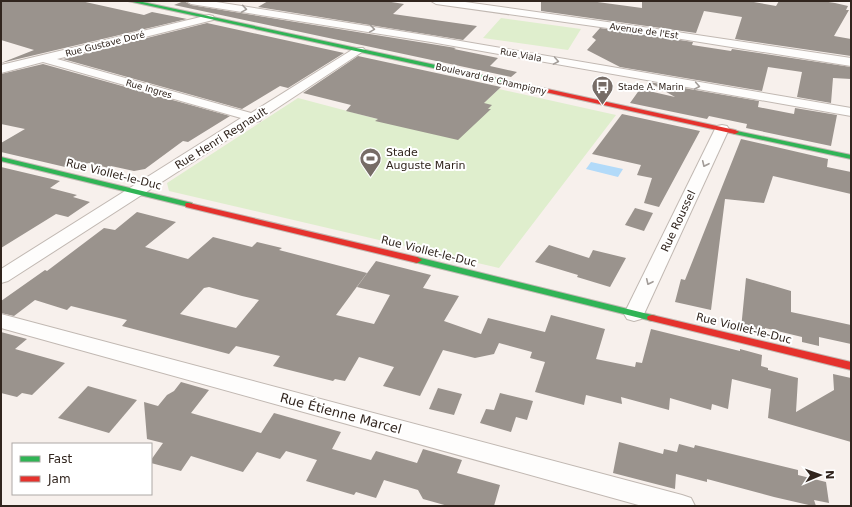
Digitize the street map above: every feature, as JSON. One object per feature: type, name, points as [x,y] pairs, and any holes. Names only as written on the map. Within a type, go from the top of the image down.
[{"type":"main road","name":"Boulevard de Champigny","points":[[131,1],[851,157]]},
{"type":"main road","name":"Rue Viollet-le-Duc","points":[[1,159],[851,366]]},
{"type":"street","name":"Rue Viala","points":[[191,1],[431,39],[851,112]]},
{"type":"street","name":"Avenue de l'Est","points":[[436,1],[650,31],[851,62]]},
{"type":"street","name":"Rue Gustave Doré","points":[[1,69],[209,18]]},
{"type":"street","name":"Rue Henri Regnault","points":[[1,277],[255,118],[359,50]]},
{"type":"street","name":"Rue Ingres","points":[[44,59],[255,118]]},
{"type":"street","name":"Rue Roussel","points":[[634,314],[722,129]]},
{"type":"street","name":"Rue Étienne Marcel","points":[[1,320],[682,506]]},
{"type":"green space","points":[[501,18],[581,29],[568,50],[483,38]]},
{"type":"green space","name":"Stade Auguste Marin","points":[[499,89],[616,115],[499,268],[169,191],[167,183],[298,98],[442,136],[470,116]]},
{"type":"water","points":[[591,162],[623,169],[618,177],[586,169]]},
{"type":"building","points":[[1,1],[81,1],[144,15],[152,12],[187,19],[1,63],[34,50],[1,40]]},
{"type":"building","points":[[184,1],[191,5],[456,48],[454,49],[498,58],[490,66],[517,72],[511,77],[174,5]]},
{"type":"building","points":[[268,1],[385,1],[404,4],[393,14],[477,26],[463,40],[258,7]]},
{"type":"building","points":[[541,1],[590,1],[642,8],[642,1],[748,1],[776,6],[779,1],[822,1],[835,3],[848,6],[846,10],[849,10],[834,36],[851,39],[851,56],[735,39],[742,17],[704,11],[696,33],[541,11]]},
{"type":"building","points":[[207,23],[344,53],[288,88],[280,86],[242,109],[63,59]]},
{"type":"building","points":[[600,28],[693,42],[692,45],[731,51],[732,49],[851,67],[851,79],[833,78],[831,103],[797,97],[802,72],[768,67],[762,91],[620,67],[587,50],[596,40],[592,37]]},
{"type":"building","points":[[358,56],[501,87],[484,103],[492,105],[488,109],[491,109],[458,140],[375,121],[378,119],[346,111],[351,105],[303,93]]},
{"type":"building","points":[[43,64],[230,116],[188,142],[183,141],[145,169],[134,171],[111,166],[109,168],[88,163],[78,170],[1,152],[1,143],[25,129],[1,124],[1,74]]},
{"type":"building","points":[[649,82],[759,101],[758,107],[794,114],[795,108],[837,115],[831,146],[746,128],[747,124],[709,116],[707,119],[630,103],[640,89],[675,97]]},
{"type":"building","points":[[622,114],[700,131],[659,207],[644,203],[652,178],[637,175],[641,165],[592,154]]},
{"type":"building","points":[[741,139],[828,159],[827,167],[851,172],[851,194],[773,176],[764,203],[725,199],[711,310],[675,302],[681,279],[685,280]]},
{"type":"building","points":[[1,167],[60,181],[50,188],[77,195],[73,197],[90,202],[68,217],[56,214],[1,248]]},
{"type":"building","points":[[635,208],[653,213],[644,231],[625,225]]},
{"type":"building","points":[[137,212],[176,222],[145,247],[188,259],[213,237],[252,247],[257,242],[282,248],[279,250],[367,273],[336,315],[374,324],[390,295],[357,287],[376,261],[431,275],[423,288],[459,296],[444,321],[481,334],[488,318],[545,332],[551,315],[605,329],[596,359],[635,367],[636,362],[642,363],[651,329],[740,351],[740,349],[762,355],[761,366],[768,368],[768,370],[798,378],[796,412],[834,390],[833,374],[851,378],[851,442],[768,418],[771,389],[732,379],[728,409],[712,404],[711,410],[670,398],[669,410],[621,397],[622,404],[586,395],[584,405],[535,392],[545,362],[530,358],[532,352],[499,343],[494,354],[475,358],[443,350],[420,396],[383,386],[394,367],[359,357],[345,381],[335,379],[333,381],[273,366],[280,356],[236,346],[229,354],[122,326],[127,320],[71,306],[67,310],[35,300],[14,316],[1,313],[1,301],[45,270],[47,271],[104,228],[115,230]],"holes":[[[209,287],[259,300],[236,328],[180,314],[204,288]]]},
{"type":"building","points":[[549,245],[589,258],[593,250],[626,258],[610,287],[577,277],[578,275],[535,262]]},
{"type":"building","points":[[746,278],[791,291],[791,312],[851,325],[851,344],[819,337],[819,346],[802,342],[802,337],[765,328],[764,335],[741,329]]},
{"type":"building","points":[[1,332],[27,339],[15,349],[65,363],[32,395],[22,393],[17,397],[1,393]]},
{"type":"building","points":[[181,382],[209,390],[191,413],[261,433],[274,413],[341,432],[332,449],[371,460],[376,451],[417,463],[423,449],[462,460],[457,473],[500,485],[494,506],[448,506],[423,499],[418,490],[384,480],[376,498],[356,492],[354,495],[306,481],[317,460],[286,451],[280,459],[257,452],[243,472],[191,456],[181,471],[152,463],[152,459],[163,443],[147,439],[144,402],[158,406],[167,395],[174,391]]},
{"type":"building","points":[[88,386],[137,400],[109,433],[58,418]]},
{"type":"building","points":[[438,388],[462,394],[454,415],[429,409]]},
{"type":"building","points":[[500,393],[533,401],[527,420],[516,417],[511,432],[480,423],[486,409],[494,410]]},
{"type":"building","points":[[619,442],[663,454],[664,449],[677,452],[679,444],[694,448],[695,445],[798,470],[798,475],[826,482],[829,503],[814,500],[816,506],[813,506],[707,479],[707,482],[676,474],[675,489],[613,473]]},
{"type":"traffic: fast","points":[[131,1],[529,87]]},
{"type":"traffic: fast","points":[[735,132],[851,157]]},
{"type":"traffic: fast","points":[[1,159],[189,205]]},
{"type":"traffic: fast","points":[[417,260],[652,318]]},
{"type":"traffic: jam","points":[[529,87],[735,132]]},
{"type":"traffic: jam","points":[[189,205],[417,260]]},
{"type":"traffic: jam","points":[[652,318],[851,366]]},
{"type":"place","name":"Stade A. Marin","points":[[602,106]]},
{"type":"place","name":"Stade Auguste Marin","points":[[371,178]]}]
